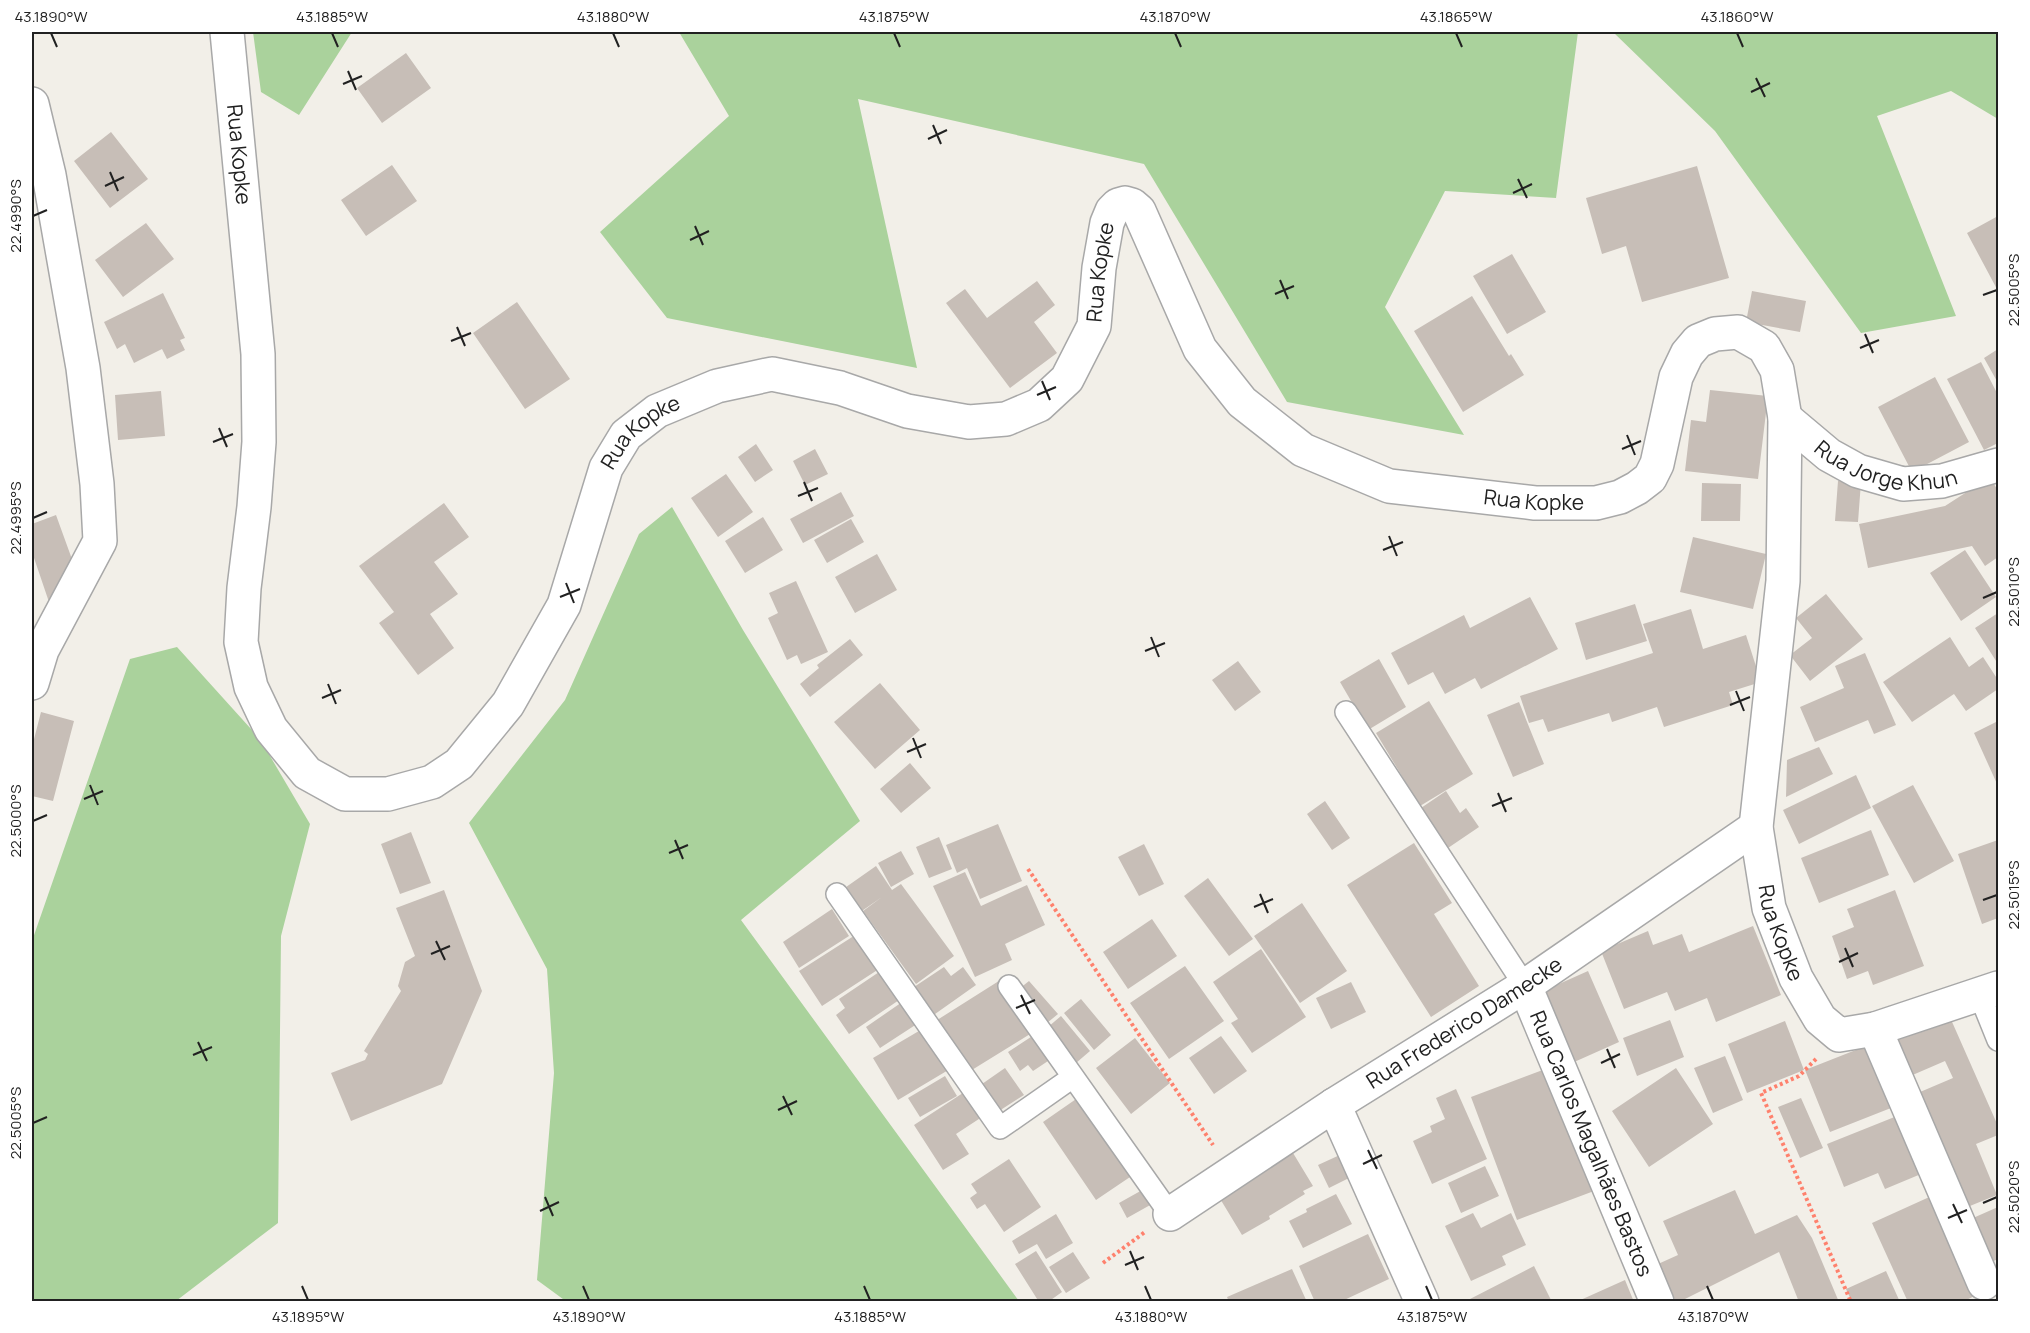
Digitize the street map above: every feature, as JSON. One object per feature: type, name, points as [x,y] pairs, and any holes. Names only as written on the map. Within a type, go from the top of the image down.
[{"type":"street","name":"Rua Kopke","points":[[227,32],[258,354],[259,442],[244,588],[242,642],[251,687],[271,729],[307,773],[345,794],[388,794],[432,782],[459,764],[508,704],[564,605],[606,468],[626,435],[657,411],[717,386],[772,374],[840,388],[907,411],[969,422],[1006,418],[1039,405],[1067,379],[1094,326],[1099,268],[1107,223],[1112,211],[1118,205],[1125,203],[1139,211],[1200,349],[1242,402],[1303,450],[1389,486],[1535,503],[1596,503],[1620,498],[1650,478],[1657,464],[1676,377],[1687,354],[1698,342],[1715,334],[1738,332],[1764,347],[1777,370],[1785,417],[1783,580],[1756,827],[1769,908],[1796,978],[1820,1019],[1839,1035]]},
{"type":"street","points":[[32,104],[49,175],[83,368],[97,484],[100,541],[42,650],[32,683]]},
{"type":"street","name":"Rua Jorge Khun","points":[[1785,417],[1829,455],[1858,471],[1903,484],[1942,481],[1998,465]]},
{"type":"street","name":"Rua Frederico Damecke","points":[[1170,1214],[1334,1105],[1525,986],[1756,827]]},
{"type":"street","name":"Rua Carlos Magalhães Bastos","points":[[1525,986],[1657,1302]]},
{"type":"street","points":[[1839,1035],[1875,1029],[1989,991]]},
{"type":"street","points":[[1875,1029],[1984,1283]]},
{"type":"street","points":[[1334,1105],[1422,1302]]},
{"type":"lane","points":[[1346,712],[1525,986]]},
{"type":"lane","points":[[837,894],[1000,1128],[1073,1077]]},
{"type":"lane","points":[[1009,986],[1170,1214]]},
{"type":"lane","points":[[1989,991],[1998,1040]]},
{"type":"path","points":[[1028,869],[1231,1172]]},
{"type":"path","points":[[1839,1035],[1799,1076],[1761,1093],[1851,1302]]},
{"type":"path","points":[[1103,1263],[1170,1214]]},
{"type":"green space","points":[[253,32],[352,32],[299,115],[261,92]]},
{"type":"green space","points":[[679,32],[1578,32],[1556,198],[1445,191],[1385,307],[1464,435],[1287,402],[1144,164],[858,99],[917,368],[667,318],[600,232],[729,116]]},
{"type":"green space","points":[[1613,32],[1998,32],[1998,119],[1951,91],[1877,116],[1956,316],[1861,333],[1715,131]]},
{"type":"green space","points":[[672,507],[743,630],[860,821],[741,920],[1019,1301],[567,1302],[537,1280],[554,1073],[547,969],[469,823],[565,700],[639,534]]},
{"type":"green space","points":[[177,647],[260,739],[310,824],[281,936],[278,1223],[176,1301],[32,1302],[32,941],[130,659]]},
{"type":"building","points":[[406,53],[431,88],[382,123],[357,88]]},
{"type":"building","points":[[111,132],[148,179],[110,208],[74,161]]},
{"type":"building","points":[[392,165],[417,201],[366,236],[341,200]]},
{"type":"building","points":[[1697,166],[1729,278],[1642,302],[1626,246],[1602,254],[1586,198]]},
{"type":"building","points":[[1998,216],[1998,291],[1967,233]]},
{"type":"building","points":[[146,223],[174,259],[123,297],[95,260]]},
{"type":"building","points":[[1512,254],[1546,312],[1507,334],[1473,276]]},
{"type":"building","points":[[1037,281],[1055,305],[1034,322],[1057,353],[1010,388],[946,303],[965,289],[987,318]]},
{"type":"building","points":[[1752,291],[1806,301],[1800,332],[1746,322]]},
{"type":"building","points":[[163,293],[185,338],[180,340],[185,350],[167,359],[162,349],[134,363],[125,344],[117,349],[104,322]]},
{"type":"building","points":[[1472,296],[1509,356],[1511,354],[1524,375],[1463,412],[1414,331]]},
{"type":"building","points":[[517,302],[570,379],[525,409],[473,333]]},
{"type":"building","points":[[1998,349],[1998,383],[1984,358]]},
{"type":"building","points":[[1981,362],[1998,395],[1998,443],[1984,450],[1947,379]]},
{"type":"building","points":[[1935,377],[1969,442],[1912,472],[1878,407]]},
{"type":"building","points":[[1710,390],[1768,396],[1758,479],[1685,471],[1691,420],[1706,422]]},
{"type":"building","points":[[161,391],[165,436],[118,440],[115,395]]},
{"type":"building","points":[[756,444],[773,470],[755,482],[738,457]]},
{"type":"building","points":[[815,449],[828,474],[805,485],[793,461]]},
{"type":"building","points":[[726,474],[753,512],[718,537],[691,498]]},
{"type":"building","points":[[1990,477],[1998,491],[1998,557],[1985,566],[1972,546],[1868,568],[1859,524],[1945,506]]},
{"type":"building","points":[[1838,481],[1861,482],[1858,522],[1835,521]]},
{"type":"building","points":[[1702,483],[1741,484],[1740,521],[1701,521]]},
{"type":"building","points":[[841,492],[854,516],[803,543],[790,519]]},
{"type":"building","points":[[444,503],[469,537],[434,562],[458,594],[430,614],[454,648],[418,675],[379,623],[394,612],[359,566]]},
{"type":"building","points":[[56,515],[73,562],[50,605],[32,552],[32,524]]},
{"type":"building","points":[[763,517],[783,550],[745,573],[725,541]]},
{"type":"building","points":[[851,519],[864,542],[827,563],[814,540]]},
{"type":"building","points":[[1693,537],[1766,554],[1753,609],[1680,592]]},
{"type":"building","points":[[1965,550],[1996,597],[1961,621],[1930,573]]},
{"type":"building","points":[[877,554],[897,590],[855,613],[835,577]]},
{"type":"building","points":[[796,581],[828,652],[801,664],[797,655],[787,660],[768,618],[778,613],[769,593]]},
{"type":"building","points":[[1826,594],[1863,639],[1810,681],[1790,655],[1812,638],[1796,618]]},
{"type":"building","points":[[1530,597],[1558,649],[1481,689],[1475,678],[1445,694],[1433,672],[1408,685],[1391,653],[1464,615],[1470,628]]},
{"type":"building","points":[[1635,604],[1647,641],[1586,660],[1575,623]]},
{"type":"building","points":[[1691,609],[1703,649],[1746,635],[1761,682],[1729,692],[1733,705],[1664,727],[1657,707],[1612,722],[1609,713],[1548,732],[1543,719],[1529,723],[1520,696],[1653,653],[1643,624]]},
{"type":"building","points":[[1998,613],[1998,664],[1975,628]]},
{"type":"building","points":[[1950,637],[1969,667],[1983,657],[1998,680],[1998,689],[1966,711],[1954,694],[1912,722],[1883,682]]},
{"type":"building","points":[[850,639],[863,655],[810,697],[800,684],[819,668],[817,665]]},
{"type":"building","points":[[1865,653],[1896,725],[1874,734],[1868,720],[1815,742],[1800,707],[1844,688],[1835,666]]},
{"type":"building","points":[[1379,659],[1406,707],[1368,730],[1340,682]]},
{"type":"building","points":[[1238,661],[1261,692],[1235,711],[1212,680]]},
{"type":"building","points":[[880,683],[920,730],[875,769],[834,722]]},
{"type":"building","points":[[1429,701],[1473,774],[1420,806],[1376,733]]},
{"type":"building","points":[[1519,702],[1544,764],[1513,777],[1487,715]]},
{"type":"building","points":[[41,712],[74,721],[53,801],[32,796],[32,747]]},
{"type":"building","points":[[1998,721],[1998,786],[1974,733]]},
{"type":"building","points":[[1819,747],[1833,774],[1786,797],[1787,760]]},
{"type":"building","points":[[910,763],[931,788],[901,813],[880,789]]},
{"type":"building","points":[[1856,775],[1871,808],[1799,844],[1783,810]]},
{"type":"building","points":[[1913,785],[1954,861],[1914,883],[1872,806]]},
{"type":"building","points":[[1446,791],[1460,813],[1466,808],[1479,827],[1448,848],[1421,808]]},
{"type":"building","points":[[1325,801],[1350,838],[1332,850],[1307,814]]},
{"type":"building","points":[[998,824],[1022,881],[980,899],[967,868],[957,873],[946,845]]},
{"type":"building","points":[[1871,830],[1889,875],[1819,903],[1801,858]]},
{"type":"building","points":[[411,832],[431,883],[400,894],[381,844]]},
{"type":"building","points":[[939,837],[952,869],[929,878],[916,847]]},
{"type":"building","points":[[1998,840],[1998,918],[1982,924],[1958,854]]},
{"type":"building","points":[[1414,843],[1452,903],[1434,914],[1479,986],[1431,1017],[1347,885]]},
{"type":"building","points":[[1144,844],[1164,884],[1139,896],[1118,857]]},
{"type":"building","points":[[901,851],[914,874],[891,887],[878,863]]},
{"type":"building","points":[[876,866],[892,890],[901,884],[954,956],[916,984],[863,911],[882,897],[856,915],[839,892]]},
{"type":"building","points":[[965,872],[981,906],[1027,885],[1045,925],[1005,944],[1012,960],[975,977],[933,886]]},
{"type":"building","points":[[1208,878],[1253,939],[1229,956],[1184,896]]},
{"type":"building","points":[[444,890],[482,991],[442,1084],[351,1121],[331,1073],[365,1060],[368,1054],[364,1051],[401,991],[398,986],[405,962],[415,956],[396,908]]},
{"type":"building","points":[[1895,890],[1924,966],[1873,985],[1868,971],[1847,979],[1832,936],[1854,927],[1847,909]]},
{"type":"building","points":[[1302,903],[1347,971],[1300,1003],[1254,936]]},
{"type":"building","points":[[832,909],[849,936],[799,968],[783,942]]},
{"type":"building","points":[[1152,919],[1177,956],[1128,989],[1103,952]]},
{"type":"building","points":[[1753,926],[1781,995],[1716,1022],[1707,998],[1675,1011],[1667,992],[1624,1009],[1601,951],[1648,931],[1653,945],[1682,934],[1689,952]]},
{"type":"building","points":[[860,932],[882,967],[822,1006],[799,971]]},
{"type":"building","points":[[1261,949],[1306,1017],[1252,1053],[1231,1023],[1238,1019],[1213,982]]},
{"type":"building","points":[[1185,966],[1224,1021],[1169,1059],[1130,1003]]},
{"type":"building","points":[[944,967],[951,976],[963,967],[976,985],[928,1019],[908,991]]},
{"type":"building","points":[[885,968],[905,996],[849,1034],[836,1015],[845,1008],[839,999]]},
{"type":"building","points":[[1588,971],[1619,1042],[1572,1063],[1541,992]]},
{"type":"building","points":[[1002,979],[1035,1031],[967,1073],[934,1022]]},
{"type":"building","points":[[1029,981],[1058,1014],[1047,1023],[1019,989]]},
{"type":"building","points":[[1351,982],[1366,1012],[1331,1029],[1316,998]]},
{"type":"building","points":[[908,998],[923,1020],[880,1048],[866,1027]]},
{"type":"building","points":[[1081,999],[1111,1035],[1094,1050],[1064,1013]]},
{"type":"building","points":[[1949,1015],[1998,1126],[1998,1135],[1976,1144],[1997,1195],[1960,1210],[1913,1095],[1953,1078],[1945,1061],[1908,1077],[1892,1040]]},
{"type":"building","points":[[1061,1016],[1090,1051],[1076,1063],[1048,1027]]},
{"type":"building","points":[[1670,1020],[1684,1057],[1637,1076],[1623,1038]]},
{"type":"building","points":[[1785,1021],[1804,1070],[1747,1093],[1728,1044]]},
{"type":"building","points":[[924,1028],[950,1069],[898,1100],[873,1058]]},
{"type":"building","points":[[1037,1033],[1054,1057],[1033,1071],[1028,1065],[1020,1071],[1008,1052]]},
{"type":"building","points":[[1221,1036],[1247,1071],[1214,1094],[1189,1058]]},
{"type":"building","points":[[1135,1038],[1170,1083],[1131,1114],[1096,1068]]},
{"type":"building","points":[[1871,1044],[1896,1106],[1830,1132],[1805,1070]]},
{"type":"building","points":[[1725,1056],[1743,1100],[1713,1113],[1694,1068]]},
{"type":"building","points":[[1005,1068],[1024,1095],[999,1111],[982,1084]]},
{"type":"building","points":[[1548,1068],[1594,1191],[1517,1220],[1471,1097]]},
{"type":"building","points":[[1676,1068],[1713,1124],[1649,1167],[1612,1111]]},
{"type":"building","points":[[945,1076],[957,1096],[920,1117],[908,1098]]},
{"type":"building","points":[[969,1089],[985,1115],[956,1134],[969,1154],[943,1170],[914,1125]]},
{"type":"building","points":[[1456,1089],[1487,1159],[1432,1184],[1413,1141],[1432,1132],[1430,1126],[1445,1119],[1436,1098]]},
{"type":"building","points":[[1079,1097],[1133,1175],[1096,1200],[1043,1122]]},
{"type":"building","points":[[1801,1098],[1823,1148],[1800,1158],[1778,1107]]},
{"type":"building","points":[[1897,1116],[1921,1174],[1885,1189],[1878,1173],[1844,1187],[1827,1144]]},
{"type":"building","points":[[1290,1148],[1313,1186],[1303,1191],[1305,1194],[1269,1216],[1270,1219],[1242,1235],[1219,1197]]},
{"type":"building","points":[[1342,1154],[1353,1176],[1329,1188],[1318,1165]]},
{"type":"building","points":[[1009,1159],[1041,1207],[1004,1232],[985,1204],[977,1209],[970,1198],[977,1193],[971,1184]]},
{"type":"building","points":[[1485,1166],[1499,1196],[1461,1213],[1448,1183]]},
{"type":"building","points":[[1144,1189],[1152,1204],[1127,1218],[1119,1203]]},
{"type":"building","points":[[1735,1190],[1755,1234],[1797,1215],[1812,1238],[1839,1302],[1799,1302],[1779,1252],[1676,1302],[1658,1264],[1678,1255],[1663,1221]]},
{"type":"building","points":[[1336,1194],[1352,1224],[1303,1248],[1289,1221],[1307,1212],[1306,1209]]},
{"type":"building","points":[[1936,1194],[1981,1293],[1962,1302],[1908,1302],[1872,1223]]},
{"type":"building","points":[[1998,1207],[1998,1259],[1983,1266],[1964,1222]]},
{"type":"building","points":[[1473,1213],[1481,1228],[1511,1213],[1526,1245],[1502,1256],[1506,1265],[1471,1281],[1445,1226]]},
{"type":"building","points":[[1056,1214],[1073,1243],[1046,1259],[1037,1244],[1019,1254],[1012,1241]]},
{"type":"building","points":[[1368,1234],[1389,1279],[1340,1302],[1315,1302],[1299,1266]]},
{"type":"building","points":[[1036,1251],[1062,1292],[1048,1302],[1039,1302],[1015,1264]]},
{"type":"building","points":[[1073,1252],[1090,1278],[1066,1293],[1049,1267]]},
{"type":"building","points":[[1534,1266],[1552,1302],[1472,1302],[1470,1299]]},
{"type":"building","points":[[1292,1269],[1307,1302],[1229,1302],[1227,1297]]},
{"type":"building","points":[[1886,1271],[1900,1302],[1852,1302],[1846,1289]]},
{"type":"building","points":[[1625,1280],[1634,1302],[1576,1302]]}]
